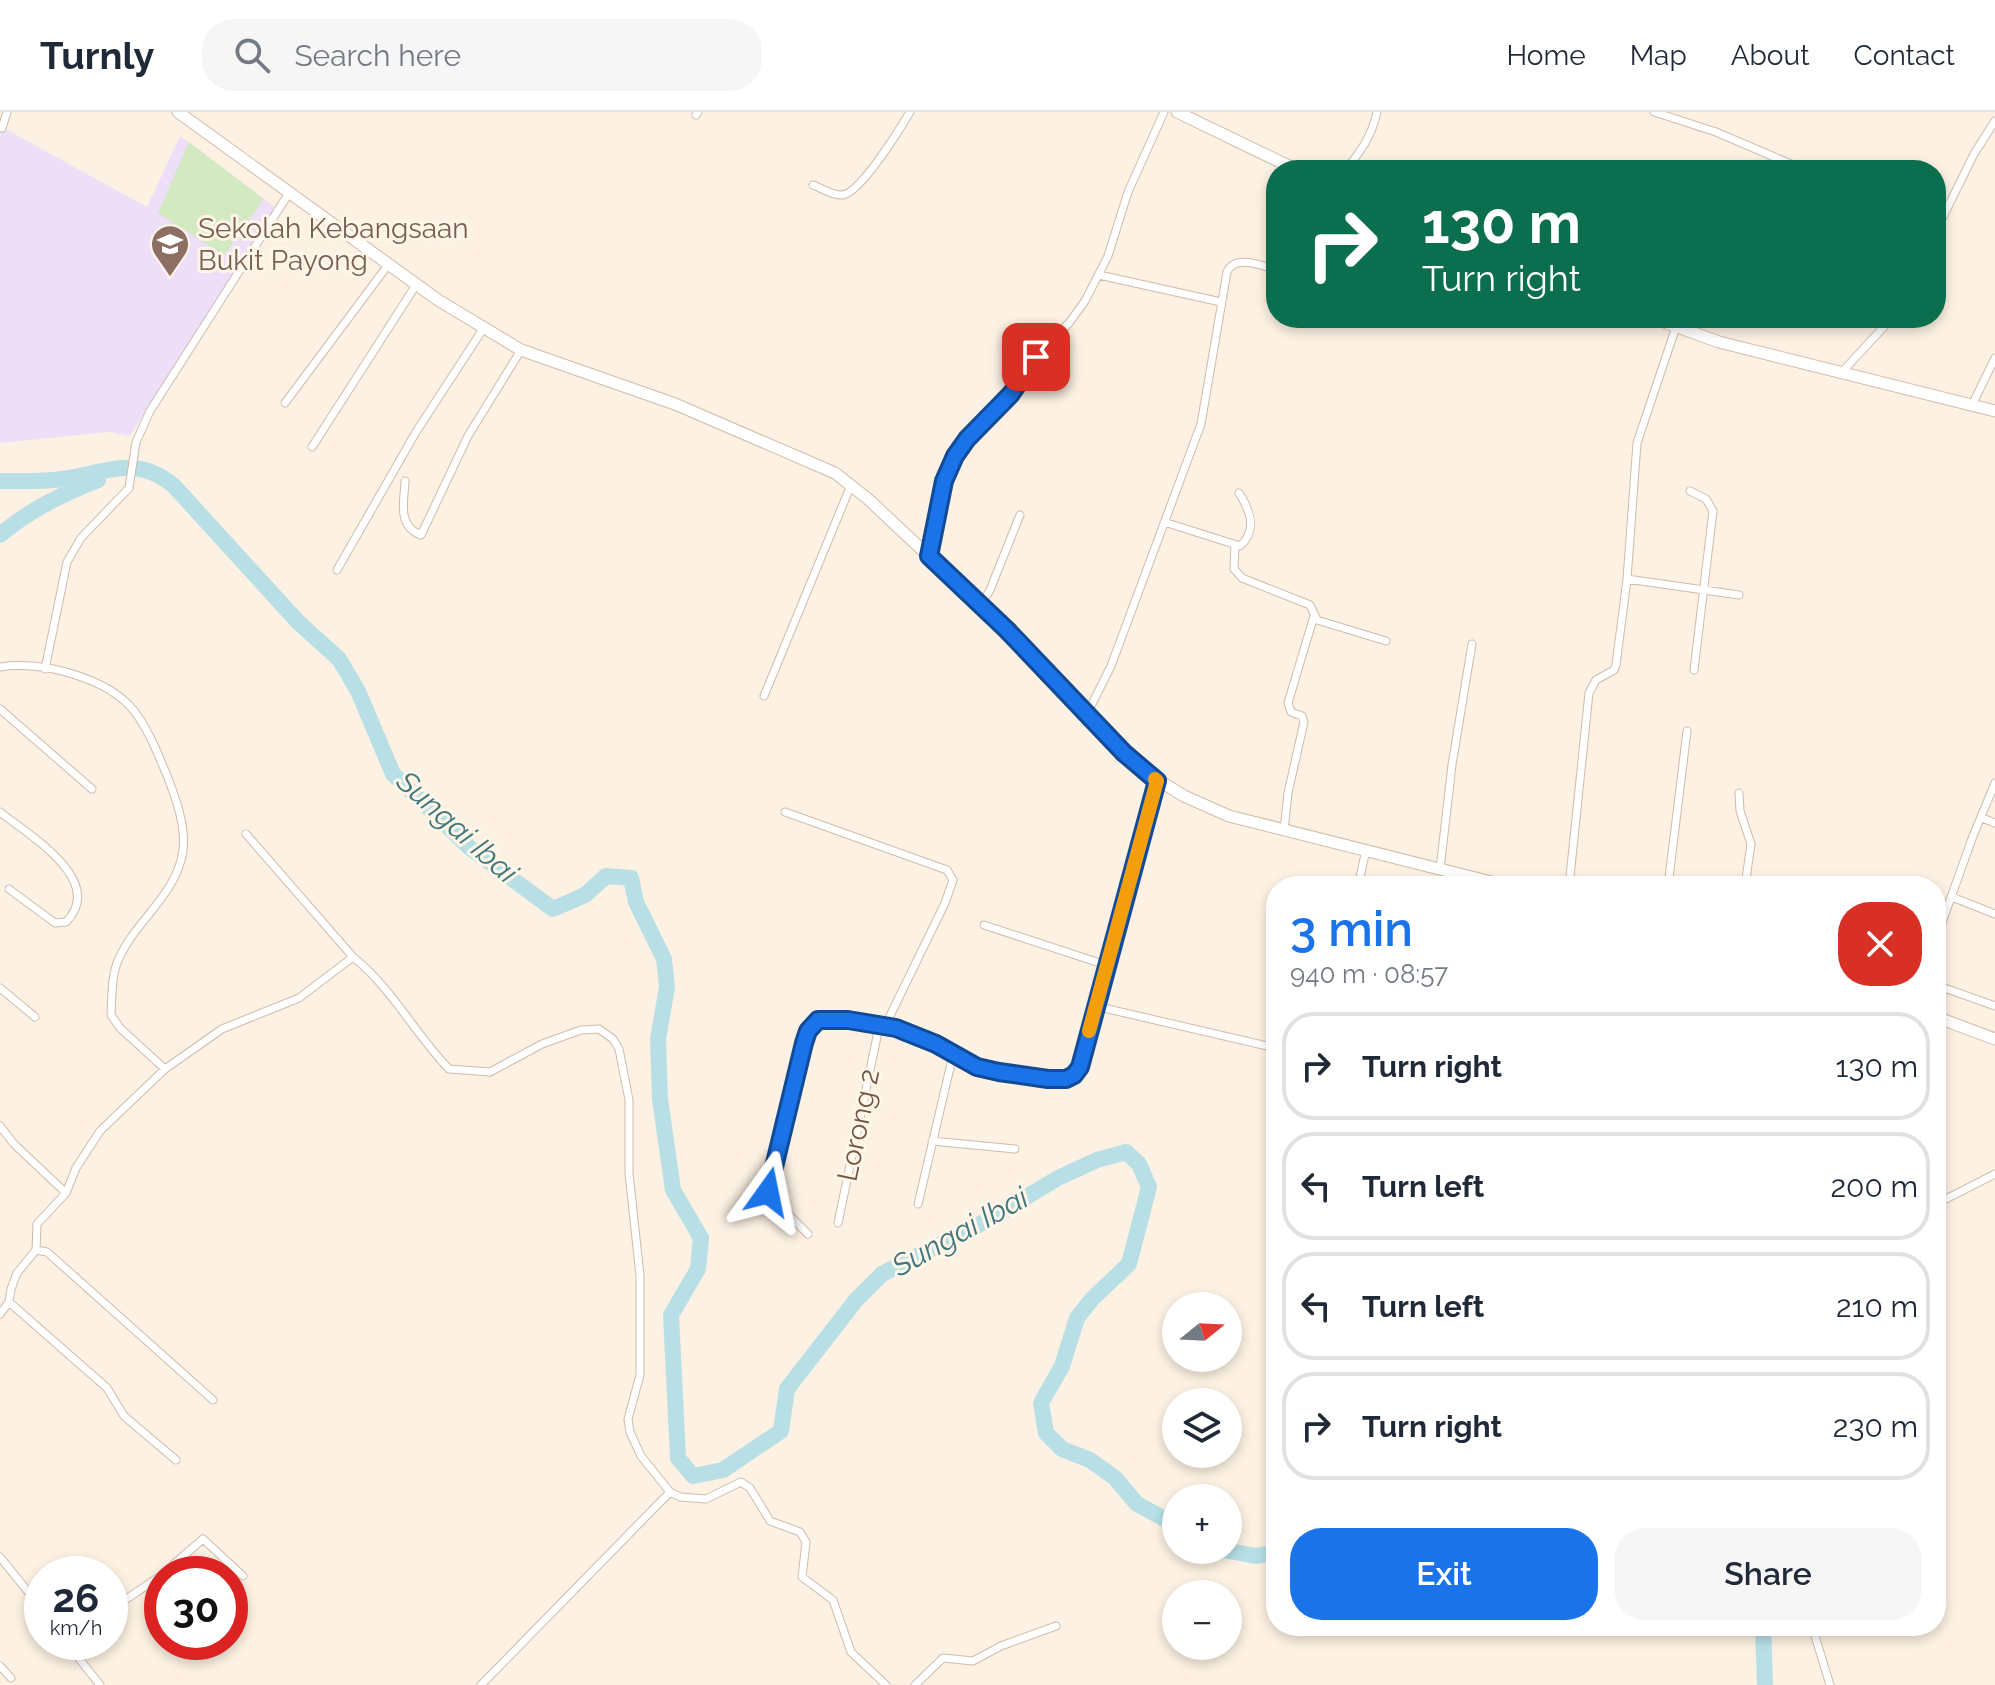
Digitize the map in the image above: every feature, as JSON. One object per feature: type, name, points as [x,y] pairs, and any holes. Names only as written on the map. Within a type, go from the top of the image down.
[{"type":"main road","points":[[178,112],[416,285],[483,329],[521,350],[687,408],[824,467],[851,485],[981,605],[1136,765],[1157,781],[1209,808],[1468,876]]},
{"type":"main road","points":[[1177,112],[1276,160]]},
{"type":"main road","points":[[1679,328],[1739,347],[1995,411]]},
{"type":"main road","points":[[1946,1021],[1995,1039]]},
{"type":"street","points":[[2,128],[7,112]]},
{"type":"street","points":[[813,185],[836,194],[850,192],[910,112]]},
{"type":"street","points":[[929,556],[944,481],[958,451],[1003,403],[1036,357],[1069,323],[1099,275],[1113,243],[1128,192],[1164,112]]},
{"type":"street","points":[[1354,160],[1374,130],[1377,112]]},
{"type":"street","points":[[1659,113],[1716,132],[1782,160]]},
{"type":"street","points":[[1946,209],[1995,121]]},
{"type":"street","points":[[45,669],[67,562],[74,546],[126,492],[131,483],[140,432],[150,411],[289,193]]},
{"type":"street","points":[[1087,714],[1111,666],[1201,424],[1227,272],[1233,263],[1266,268]]},
{"type":"street","points":[[285,403],[388,265]]},
{"type":"street","points":[[1099,275],[1221,302]]},
{"type":"street","points":[[312,447],[416,285]]},
{"type":"street","points":[[1570,876],[1589,693],[1596,680],[1614,670],[1627,579],[1639,434],[1676,328]]},
{"type":"street","points":[[1841,373],[1883,328]]},
{"type":"street","points":[[337,570],[416,432],[483,329]]},
{"type":"street","points":[[405,481],[404,518],[410,529],[421,535],[449,471],[521,350]]},
{"type":"street","points":[[1972,405],[1995,358]]},
{"type":"street","points":[[764,696],[851,485]]},
{"type":"street","points":[[1690,491],[1706,499],[1713,511],[1694,670]]},
{"type":"street","points":[[1164,522],[1235,545],[1245,542],[1251,526],[1248,507],[1239,493]]},
{"type":"street","points":[[981,605],[1020,515]]},
{"type":"street","points":[[1235,545],[1236,574],[1310,605],[1317,620],[1386,641]]},
{"type":"street","points":[[1627,579],[1739,595]]},
{"type":"street","points":[[1284,830],[1288,793],[1304,722],[1302,716],[1291,712],[1288,703],[1314,616]]},
{"type":"street","points":[[1440,869],[1452,765],[1472,644]]},
{"type":"street","points":[[0,667],[45,669],[86,678],[114,693],[134,711],[155,748],[173,792],[184,848],[180,863],[160,902],[117,964],[111,1015],[120,1028],[165,1069]]},
{"type":"street","points":[[0,709],[92,789]]},
{"type":"street","points":[[1669,876],[1687,731]]},
{"type":"street","points":[[808,1234],[772,1198],[768,1187],[808,1031],[818,1020],[848,1020],[896,1028],[936,1044],[977,1067],[1048,1079],[1066,1079],[1074,1075],[1080,1067],[1157,781]]},
{"type":"street","points":[[1946,913],[1995,783]]},
{"type":"street","points":[[1739,793],[1740,811],[1751,844],[1746,876]]},
{"type":"street","points":[[0,812],[65,865],[77,887],[77,907],[66,922],[55,923],[9,889]]},
{"type":"street","name":"Lorong 2","points":[[785,812],[947,870],[953,880],[945,903],[882,1026],[838,1223]]},
{"type":"street","points":[[1982,818],[1995,823]]},
{"type":"street","points":[[246,834],[408,1015],[447,1067],[485,1073],[542,1044],[581,1030],[599,1029],[610,1035],[619,1049],[629,1100],[629,1173],[640,1276],[640,1375],[628,1419],[630,1432],[641,1456],[670,1492],[688,1499],[706,1499],[721,1494],[734,1483],[746,1484],[770,1521],[800,1532],[806,1542],[802,1577],[833,1600],[851,1652],[886,1685]]},
{"type":"street","points":[[1360,876],[1366,850]]},
{"type":"street","points":[[1952,897],[1995,914]]},
{"type":"street","points":[[984,925],[1106,965]]},
{"type":"street","points":[[0,1314],[9,1302],[17,1273],[36,1250],[37,1224],[66,1193],[76,1168],[100,1131],[165,1069],[222,1029],[299,998],[353,957]]},
{"type":"street","points":[[0,988],[35,1017]]},
{"type":"street","points":[[1946,989],[1995,1006]]},
{"type":"street","points":[[1095,1006],[1266,1046]]},
{"type":"street","points":[[918,1204],[953,1055]]},
{"type":"street","points":[[0,1126],[14,1144],[66,1193]]},
{"type":"street","points":[[932,1141],[1015,1149]]},
{"type":"street","points":[[1946,1199],[1995,1174]]},
{"type":"street","points":[[36,1250],[47,1252],[213,1400]]},
{"type":"street","points":[[9,1302],[107,1388],[124,1416],[176,1460]]},
{"type":"street","points":[[481,1685],[670,1492]]},
{"type":"street","points":[[183,1556],[203,1539],[221,1556]]},
{"type":"street","points":[[0,1557],[24,1587]]},
{"type":"street","points":[[915,1685],[943,1658],[973,1661],[1001,1646],[1056,1626]]},
{"type":"street","points":[[1815,1636],[1830,1685]]},
{"type":"street","points":[[80,1660],[100,1685]]},
{"type":"street","points":[[0,1666],[11,1678]]},
{"type":"shaded area","points":[[0,126],[147,207],[180,136],[276,208],[130,436],[109,432],[0,443]]},
{"type":"green space","points":[[189,142],[264,199],[224,255],[158,213]]},
{"type":"waterway","name":"Sungai Ibai","points":[[0,481],[54,480],[120,468],[133,468],[160,476],[174,486],[298,622],[339,659],[358,691],[393,774],[470,848],[553,909],[585,895],[606,876],[631,878],[636,902],[664,959],[667,987],[658,1039],[660,1099],[673,1190],[701,1238],[698,1269],[671,1315],[678,1458],[693,1476],[723,1470],[781,1431],[787,1389],[856,1300],[882,1274],[988,1220],[1058,1178],[1097,1160],[1126,1152],[1139,1164],[1149,1187],[1129,1264],[1077,1318],[1062,1366],[1041,1403],[1046,1433],[1062,1449],[1090,1460],[1115,1478],[1137,1504],[1162,1517]]},
{"type":"waterway","points":[[0,535],[47,503],[98,480]]},
{"type":"waterway","name":"Sungai Ibai","points":[[1242,1553],[1266,1554]]},
{"type":"waterway","name":"Sungai Ibai","points":[[1763,1636],[1765,1685]]},
{"type":"slow traffic","points":[[1089,1031],[1157,781],[1155,779]]},
{"type":"place","name":"Sekolah Kebangsaan Bukit Payong","points":[[170,278]]},
{"type":"route","points":[[768,1192],[804,1043],[808,1031],[818,1020],[848,1020],[896,1028],[936,1044],[977,1067],[999,1072],[1066,1079],[1080,1067],[1157,781],[1124,753],[1007,630],[929,556],[944,481],[955,456],[967,439],[1011,394],[1036,357]]}]
